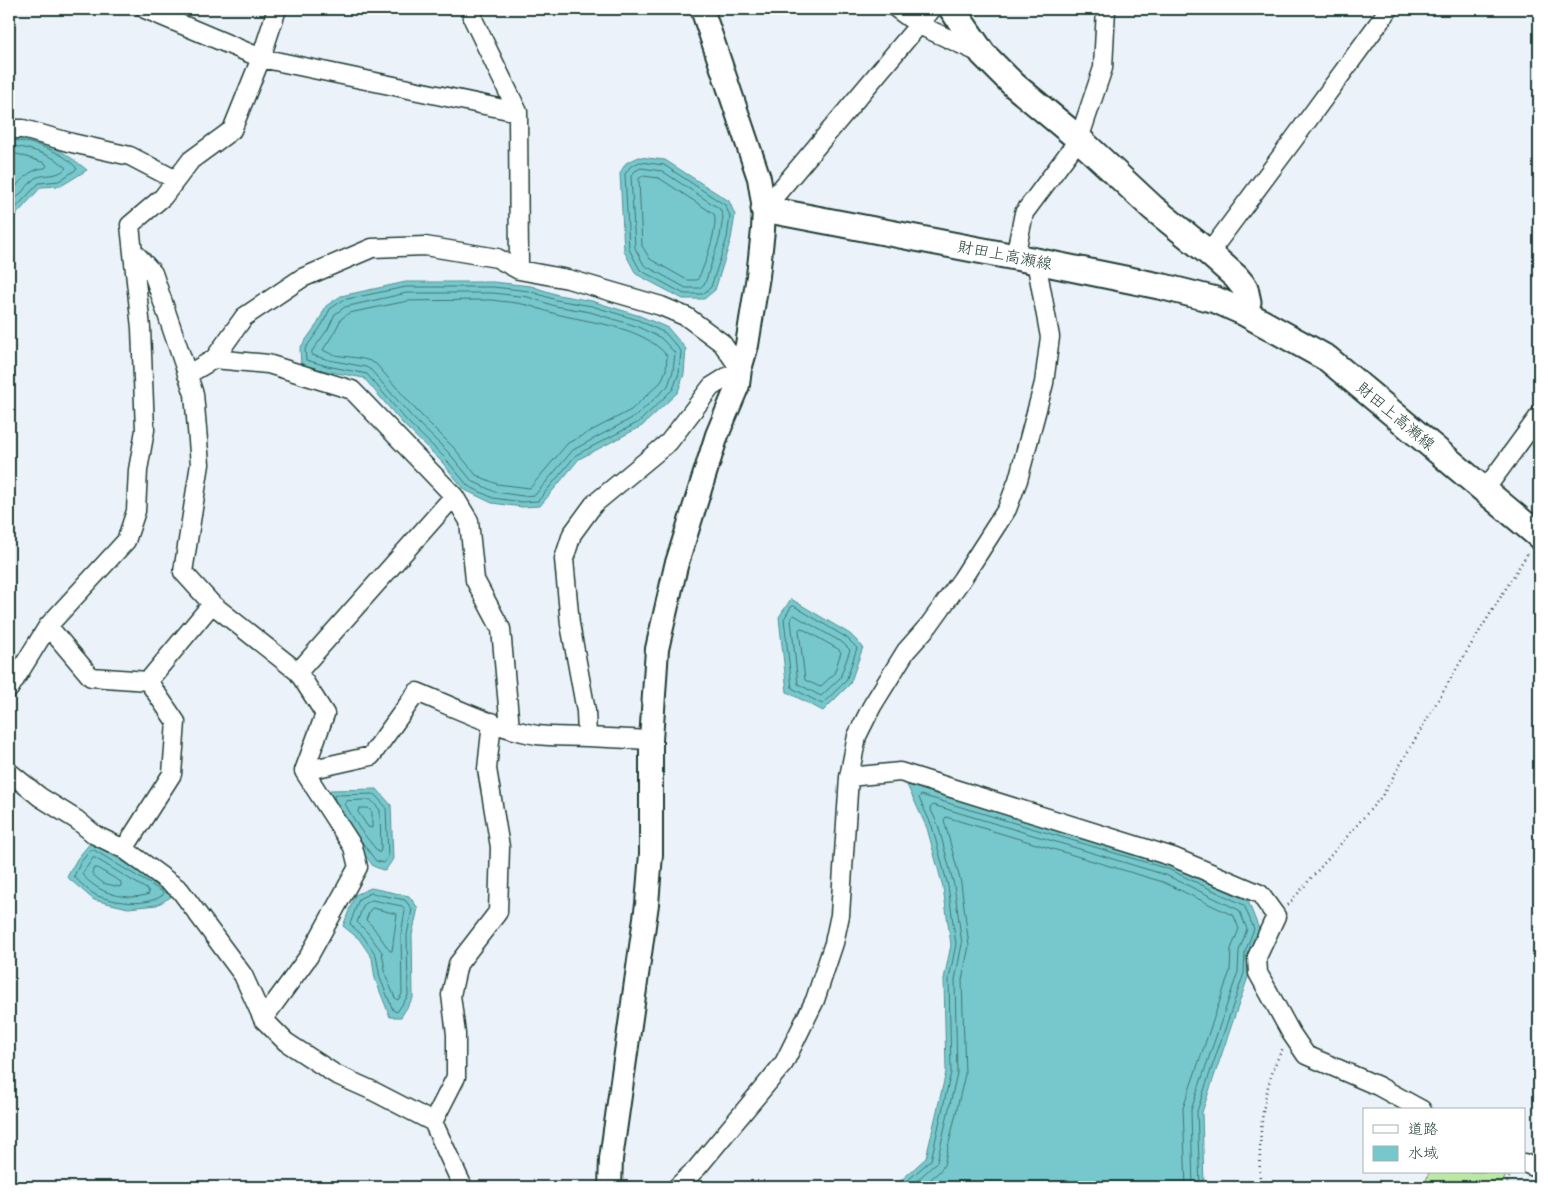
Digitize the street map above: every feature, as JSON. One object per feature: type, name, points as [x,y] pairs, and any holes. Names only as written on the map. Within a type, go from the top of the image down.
[{"type":"main road","points":[[952,9],[982,54],[1079,139],[1153,208],[1236,277],[1245,288],[1248,302],[1242,312]]},
{"type":"main road","name":"財田上高瀬線","points":[[764,209],[1026,259],[1173,289],[1216,300],[1242,312],[1328,359],[1539,536]]},
{"type":"street","points":[[145,9],[261,58],[518,112]]},
{"type":"street","points":[[9,689],[48,626],[126,541],[136,511],[138,470],[145,430],[140,328],[130,225],[162,198],[191,160],[232,130],[261,58],[277,9]]},
{"type":"street","points":[[473,9],[473,19],[518,112],[518,270]]},
{"type":"street","points":[[610,1187],[610,1159],[647,904],[651,854],[651,740],[657,649],[676,566],[717,435],[738,385],[740,369],[747,345],[758,276],[764,209],[759,178],[702,9]]},
{"type":"street","points":[[897,9],[918,25],[982,54]]},
{"type":"street","points":[[764,209],[932,9]]},
{"type":"street","points":[[677,1187],[696,1168],[784,1063],[815,1000],[834,943],[840,915],[848,777],[857,736],[872,706],[906,651],[962,579],[1007,508],[1018,480],[1044,383],[1050,337],[1026,259],[1024,214],[1079,139],[1103,68],[1106,9]]},
{"type":"street","points":[[1209,253],[1389,9]]},
{"type":"street","points":[[9,128],[23,128],[72,143],[130,156],[176,180]]},
{"type":"street","points":[[187,375],[214,359],[244,317],[302,278],[372,248],[425,246],[496,258],[518,270],[568,279],[661,306],[686,317],[722,343],[740,369]]},
{"type":"street","points":[[133,251],[153,273],[194,394],[200,464],[183,572],[212,604],[298,672],[325,714],[304,771]]},
{"type":"street","points":[[214,359],[268,364],[352,390],[454,496],[469,521],[475,580],[501,630],[510,728]]},
{"type":"street","points":[[587,737],[586,712],[570,624],[564,559],[572,534],[594,504],[669,442],[712,387],[740,369]]},
{"type":"street","points":[[1484,491],[1539,416]]},
{"type":"street","points":[[298,672],[454,496]]},
{"type":"street","points":[[148,682],[212,604]]},
{"type":"street","points":[[48,626],[91,677],[148,682],[176,722],[172,774],[124,849]]},
{"type":"street","points":[[304,771],[371,756],[417,692],[492,722],[537,735],[651,740]]},
{"type":"street","points":[[433,1122],[456,1077],[456,1034],[451,995],[458,964],[498,912],[500,847],[486,769],[492,722]]},
{"type":"street","points":[[264,1019],[309,956],[358,867],[353,847],[304,771]]},
{"type":"street","points":[[9,772],[40,797],[77,820],[95,835],[124,849],[180,890],[243,975],[264,1019],[286,1042],[335,1074],[433,1122],[463,1187]]},
{"type":"street","points":[[848,777],[900,772],[1173,857],[1260,894],[1276,916],[1257,957],[1258,973],[1291,1033],[1306,1055],[1378,1086],[1418,1108]]},
{"type":"street","points":[[1526,1164],[1539,1169]]},
{"type":"path","points":[[1276,916],[1292,901],[1382,796],[1458,666],[1539,536]]},
{"type":"path","points":[[1260,1187],[1259,1138],[1267,1094],[1273,1066],[1291,1033]]},
{"type":"path","points":[[1505,1187],[1510,1174]]},
{"type":"green space","points":[[1428,1174],[1507,1174],[1499,1187],[1424,1187]]},
{"type":"water","points":[[9,135],[41,141],[61,151],[87,170],[61,186],[41,187],[9,223]]},
{"type":"water","points":[[639,157],[665,160],[729,201],[735,215],[731,239],[715,290],[704,299],[683,299],[636,274],[624,251],[620,173],[626,163]]},
{"type":"water","points":[[406,282],[493,282],[531,286],[558,295],[592,301],[640,316],[668,328],[686,349],[684,374],[678,392],[642,426],[579,459],[540,506],[522,507],[492,503],[465,490],[441,461],[403,424],[364,378],[301,365],[300,348],[318,323],[326,306],[341,296]]},
{"type":"water","points":[[791,599],[850,634],[863,647],[850,684],[823,711],[787,692],[779,617]]},
{"type":"water","points":[[907,785],[1170,864],[1248,901],[1259,929],[1249,954],[1249,974],[1202,1112],[1204,1187],[885,1187],[898,1183],[926,1158],[946,1072],[944,979],[951,945],[943,887],[927,828]]},
{"type":"water","points":[[377,789],[391,805],[393,859],[385,871],[373,866],[326,796],[330,790]]},
{"type":"water","points":[[91,842],[176,894],[157,905],[128,908],[94,900],[67,877],[77,859]]},
{"type":"water","points":[[371,888],[409,896],[418,908],[412,935],[413,998],[401,1017],[390,1017],[375,979],[372,958],[359,939],[343,926],[355,895]]}]
